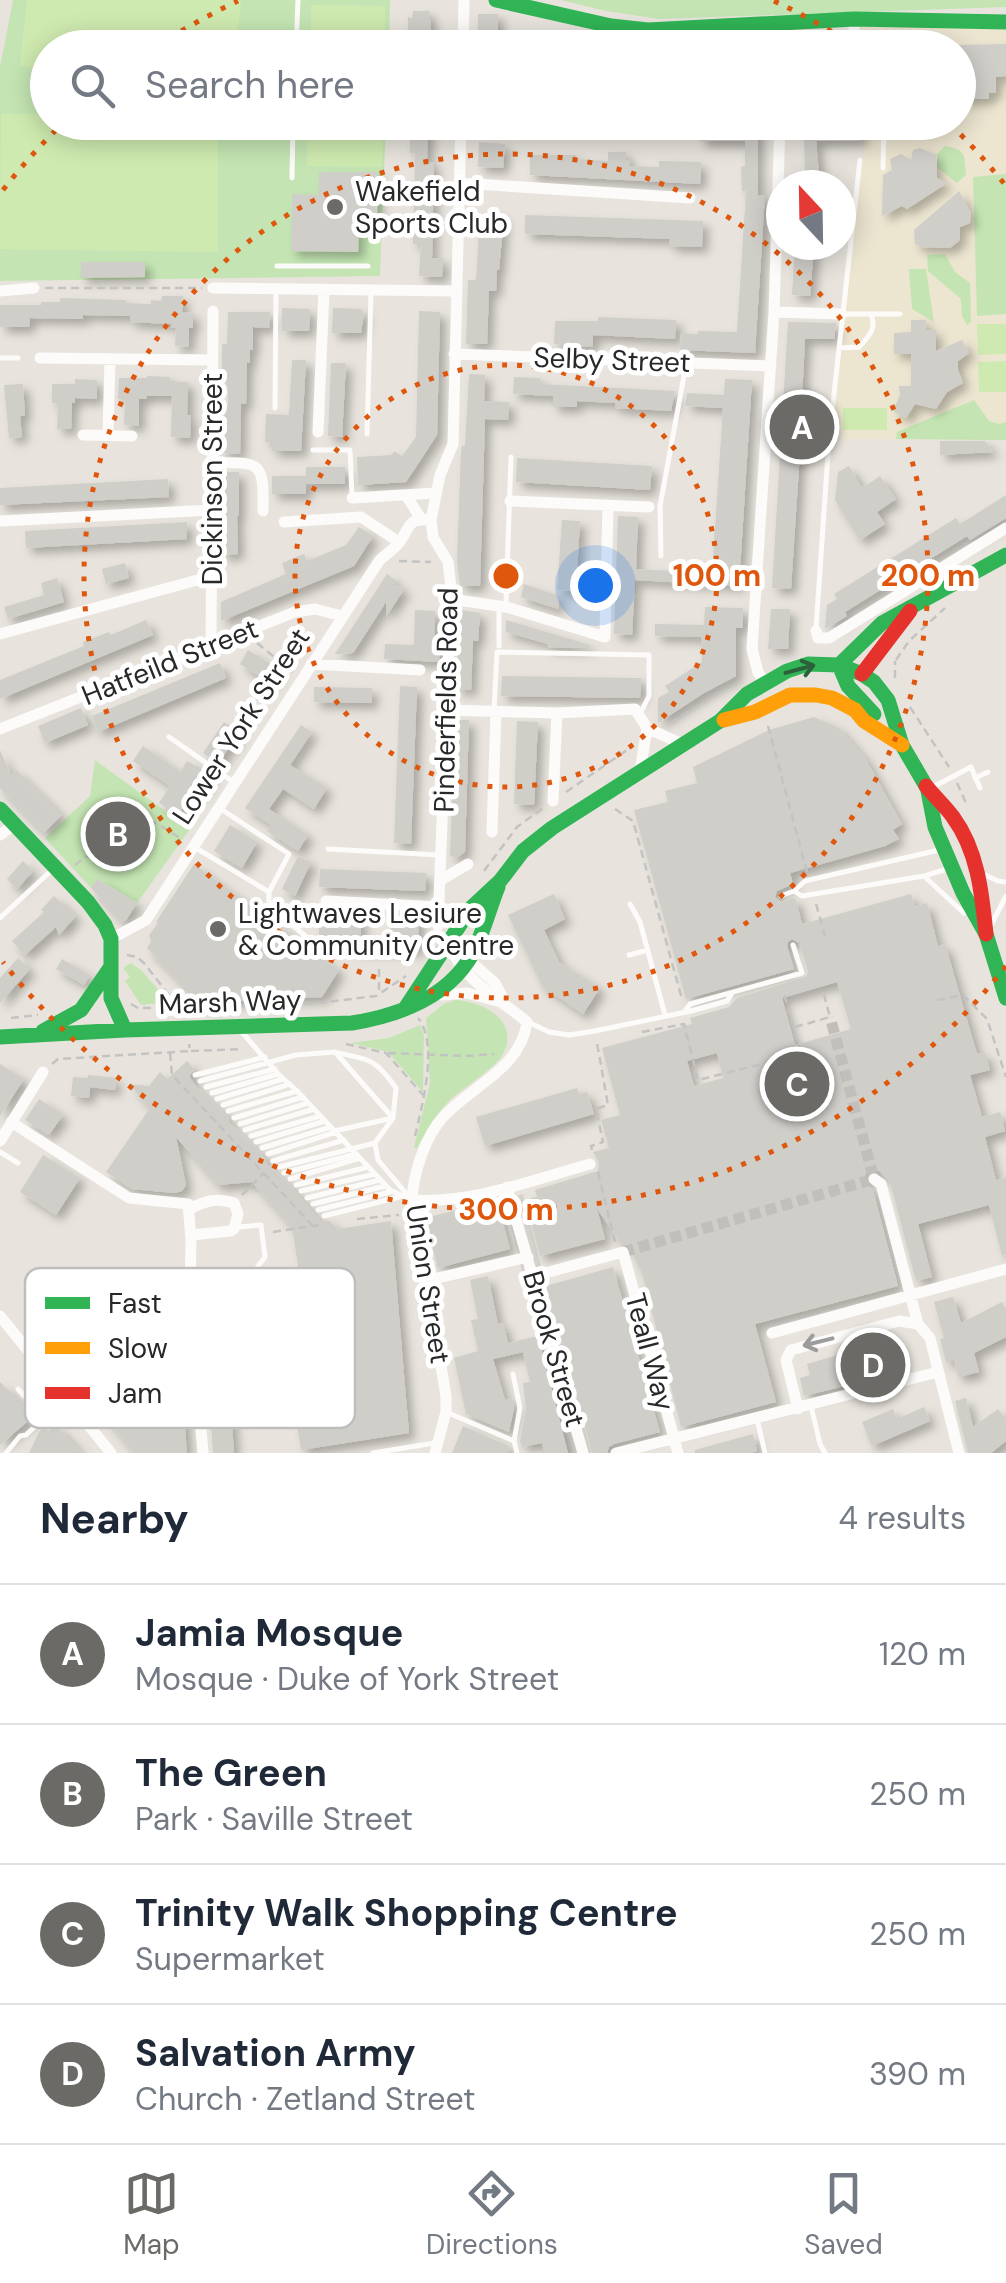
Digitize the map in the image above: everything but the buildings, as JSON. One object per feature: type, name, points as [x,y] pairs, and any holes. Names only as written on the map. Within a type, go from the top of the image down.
[{"type":"main road","points":[[496,0],[611,26],[648,30],[854,19],[1006,22]]},
{"type":"main road","points":[[839,666],[882,623],[1006,555]]},
{"type":"main road","points":[[816,695],[862,674],[914,607]]},
{"type":"main road","points":[[406,1007],[471,908],[523,852],[552,828],[720,721],[747,694],[764,684],[798,667],[814,664],[839,666],[862,674],[888,700],[902,745]]},
{"type":"main road","points":[[839,666],[845,685],[864,700],[902,745],[928,789],[955,819],[960,837],[962,893],[986,934]]},
{"type":"main road","points":[[720,721],[755,712],[790,696],[816,695],[855,710],[864,721],[902,745]]},
{"type":"main road","points":[[928,789],[934,827],[982,884],[986,934],[1006,998]]},
{"type":"main road","points":[[0,809],[102,919],[111,953],[110,998],[125,1030]]},
{"type":"main road","name":"Marsh Way","points":[[0,1037],[352,1023],[382,1018],[452,983],[500,880]]},
{"type":"main road","name":"Lower York Street","points":[[35,1036],[81,1010],[111,953]]},
{"type":"street","points":[[463,30],[464,0]]},
{"type":"street","points":[[854,19],[854,30]]},
{"type":"street","points":[[426,520],[453,444],[461,140]]},
{"type":"street","points":[[764,684],[752,648],[774,312],[779,140]]},
{"type":"street","points":[[460,183],[690,198]]},
{"type":"street","points":[[0,291],[34,288]]},
{"type":"street","points":[[213,288],[456,291]]},
{"type":"street","points":[[318,432],[324,290]]},
{"type":"street","name":"Dickinson Street","points":[[211,646],[213,311]]},
{"type":"street","points":[[774,312],[842,314]]},
{"type":"street","name":"Selby Street","points":[[454,354],[770,366]]},
{"type":"street","points":[[40,358],[213,360]]},
{"type":"street","points":[[108,435],[110,359]]},
{"type":"street","points":[[84,435],[132,436]]},
{"type":"street","points":[[212,462],[248,462],[258,468],[264,480],[263,511]]},
{"type":"street","points":[[352,498],[436,492]]},
{"type":"street","name":"Pinderfields Road","points":[[406,495],[426,520],[448,562],[451,600],[438,926]]},
{"type":"street","points":[[510,501],[649,507]]},
{"type":"street","points":[[451,600],[503,606],[605,637],[608,505]]},
{"type":"street","points":[[0,521],[212,510]]},
{"type":"street","points":[[284,522],[361,517],[399,542]]},
{"type":"street","name":"Lower York Street","points":[[111,953],[146,920],[379,560],[399,542],[407,527],[426,520]]},
{"type":"street","points":[[819,635],[830,638],[1006,528]]},
{"type":"street","points":[[971,550],[982,568]]},
{"type":"street","points":[[0,634],[212,576]]},
{"type":"street","name":"Hatfeild Street","points":[[0,730],[296,612],[315,609],[342,616]]},
{"type":"street","points":[[311,664],[420,670]]},
{"type":"street","points":[[446,710],[557,713],[635,709],[646,728],[640,771]]},
{"type":"street","points":[[492,832],[495,712]]},
{"type":"street","points":[[553,801],[557,713]]},
{"type":"street","points":[[646,728],[682,744]]},
{"type":"street","points":[[0,835],[14,824]]},
{"type":"street","points":[[441,880],[468,864]]},
{"type":"street","points":[[326,900],[440,907]]},
{"type":"street","points":[[451,940],[462,962],[527,1022],[525,1038],[516,1053]]},
{"type":"street","points":[[432,967],[462,962]]},
{"type":"street","points":[[434,995],[467,993],[506,1004]]},
{"type":"street","name":"Union Street","points":[[436,1448],[446,1412],[446,1396],[409,1203],[423,1152],[440,1119],[516,1053]]},
{"type":"street","points":[[0,1141],[44,1072]]},
{"type":"street","points":[[10,1122],[129,1198],[188,1204],[190,1268]]},
{"type":"street","points":[[409,1203],[469,1197],[593,1160]]},
{"type":"street","points":[[874,1179],[881,1184],[918,1324],[930,1338],[958,1453]]},
{"type":"street","name":"Brook Street","points":[[507,1187],[583,1453]]},
{"type":"street","points":[[189,1209],[214,1199],[234,1203],[238,1214],[231,1231],[191,1237]]},
{"type":"street","points":[[534,1276],[620,1252]]},
{"type":"street","name":"Teall Way","points":[[620,1252],[678,1453]]},
{"type":"street","points":[[425,1282],[528,1257]]},
{"type":"street","points":[[772,1333],[1006,1269]]},
{"type":"street","points":[[0,1316],[25,1348]]},
{"type":"street","points":[[804,1407],[787,1365],[788,1354],[796,1347],[899,1321],[918,1324]]},
{"type":"street","points":[[616,1453],[938,1372]]},
{"type":"street","points":[[90,1428],[111,1453]]},
{"type":"street","points":[[201,1428],[203,1453]]},
{"type":"lane","points":[[297,30],[298,0]]},
{"type":"lane","points":[[292,178],[293,140]]},
{"type":"lane","points":[[883,168],[884,140]]},
{"type":"lane","points":[[819,635],[829,439],[860,160]]},
{"type":"lane","points":[[277,266],[368,266]]},
{"type":"lane","points":[[274,408],[276,289]]},
{"type":"lane","points":[[367,434],[371,290]]},
{"type":"lane","points":[[842,314],[900,314]]},
{"type":"lane","points":[[838,348],[859,347],[874,326],[870,314]]},
{"type":"lane","points":[[0,358],[18,358]]},
{"type":"lane","points":[[660,556],[660,506],[686,362]]},
{"type":"lane","points":[[313,450],[350,450],[352,498]]},
{"type":"lane","points":[[499,646],[511,456]]},
{"type":"lane","points":[[495,712],[497,652],[649,655],[649,696],[640,715]]},
{"type":"lane","points":[[169,736],[235,783]]},
{"type":"lane","points":[[928,789],[971,768],[980,788]]},
{"type":"lane","points":[[976,778],[988,772]]},
{"type":"lane","points":[[218,808],[288,854],[268,892],[275,910],[326,953],[390,956]]},
{"type":"lane","points":[[194,846],[268,892]]},
{"type":"lane","points":[[328,850],[442,855]]},
{"type":"lane","points":[[794,892],[802,896],[924,876],[940,872],[959,856]]},
{"type":"lane","points":[[781,896],[794,892],[805,881],[959,856],[1006,882]]},
{"type":"lane","points":[[0,918],[38,881],[60,872]]},
{"type":"lane","points":[[924,876],[986,934],[1006,896]]},
{"type":"lane","points":[[630,904],[640,922],[665,1015]]},
{"type":"lane","points":[[527,1022],[549,1032],[569,1034],[685,1010],[690,1004],[802,973],[793,945]]},
{"type":"lane","points":[[629,956],[648,950]]},
{"type":"lane","points":[[237,1027],[380,1180],[409,1203]]},
{"type":"lane","points":[[335,1052],[393,1118]]},
{"type":"lane","points":[[217,1099],[296,1055],[335,1052],[372,1060],[384,1071],[396,1088],[393,1118],[375,1143],[279,1167]]},
{"type":"lane","points":[[195,1074],[274,1069]]},
{"type":"lane","points":[[200,1081],[274,1069]]},
{"type":"lane","points":[[206,1087],[274,1069]]},
{"type":"lane","points":[[212,1093],[274,1069]]},
{"type":"lane","points":[[223,1105],[290,1084]]},
{"type":"lane","points":[[228,1112],[297,1090]]},
{"type":"lane","points":[[308,1103],[248,1133],[393,1118]]},
{"type":"lane","points":[[237,1120],[308,1103]]},
{"type":"lane","points":[[259,1145],[329,1125]]},
{"type":"lane","points":[[268,1154],[329,1125]]},
{"type":"lane","points":[[273,1160],[344,1140]]},
{"type":"lane","points":[[375,1143],[378,1160],[409,1203]]},
{"type":"lane","points":[[0,1152],[18,1163]]},
{"type":"lane","points":[[287,1176],[358,1156]]},
{"type":"lane","points":[[296,1185],[368,1167]]},
{"type":"lane","points":[[301,1191],[380,1180]]},
{"type":"lane","points":[[307,1198],[380,1180]]},
{"type":"lane","points":[[312,1204],[380,1180]]},
{"type":"lane","points":[[318,1210],[393,1192]]},
{"type":"lane","points":[[324,1216],[409,1203]]},
{"type":"lane","points":[[235,1227],[261,1225],[264,1257],[258,1266]]},
{"type":"lane","points":[[513,1374],[520,1408],[514,1441],[516,1453]]},
{"type":"lane","points":[[18,1389],[25,1397]]},
{"type":"lane","points":[[804,1407],[826,1453]]},
{"type":"lane","points":[[446,1412],[514,1441]]},
{"type":"lane","points":[[757,1419],[765,1453]]},
{"type":"lane","points":[[6,1453],[33,1428]]},
{"type":"lane","points":[[373,1453],[436,1448]]},
{"type":"path","points":[[34,288],[213,288]]},
{"type":"path","points":[[379,560],[448,562]]},
{"type":"path","points":[[896,684],[895,661],[944,608]]},
{"type":"path","points":[[245,633],[302,680]]},
{"type":"path","points":[[906,701],[954,776],[969,810]]},
{"type":"path","points":[[766,721],[804,860]]},
{"type":"path","points":[[590,775],[614,808],[633,821],[685,1010]]},
{"type":"path","points":[[60,872],[95,850],[113,849],[141,820],[150,819],[194,846]]},
{"type":"path","points":[[111,953],[137,957],[179,1008]]},
{"type":"path","points":[[379,969],[380,994]]},
{"type":"path","points":[[632,1034],[684,1024],[698,1080],[801,1054],[780,980]]},
{"type":"path","points":[[794,1027],[830,1017],[824,995]]},
{"type":"path","points":[[937,1000],[963,995],[990,1018],[1006,1077]]},
{"type":"path","points":[[406,1007],[426,1029],[428,1082],[413,1143]]},
{"type":"path","points":[[595,1031],[608,1105],[596,1108],[603,1142],[591,1146],[620,1252]]},
{"type":"path","points":[[170,1052],[172,1075],[313,1226]]},
{"type":"path","points":[[386,1053],[516,1053]]},
{"type":"path","points":[[253,1183],[264,1173]]},
{"type":"path","points":[[358,1219],[409,1203]]},
{"type":"path","points":[[262,1233],[328,1224]]},
{"type":"shaded area","points":[[854,19],[1006,22],[1006,440],[829,439],[849,260],[856,260],[856,196],[865,140],[976,140],[976,30],[854,30]]},
{"type":"shaded area","points":[[523,1194],[591,1453],[568,1453],[504,1200]]},
{"type":"green space","points":[[13,0],[390,0],[389,30],[30,30],[30,140],[385,140],[380,276],[0,281],[0,67]]},
{"type":"green space","points":[[27,0],[241,0],[238,30],[30,30],[30,67],[20,66]]},
{"type":"green space","points":[[561,0],[1006,0],[1006,7],[659,19]]},
{"type":"green space","points":[[311,5],[385,6],[385,30],[311,30]]},
{"type":"green space","points":[[1,114],[30,114],[30,140],[218,140],[218,252],[0,249]]},
{"type":"green space","points":[[308,140],[383,140],[382,167],[307,166]]},
{"type":"green space","points":[[945,146],[961,151],[964,158],[966,175],[957,183],[937,167],[937,154]]},
{"type":"green space","points":[[1006,174],[1006,314],[977,316],[973,177]]},
{"type":"green space","points":[[945,254],[955,272],[970,283],[971,322],[967,325],[961,299],[928,271],[927,255]]},
{"type":"green space","points":[[909,269],[926,269],[934,322],[912,309]]},
{"type":"green space","points":[[977,324],[1006,324],[1006,354],[978,355]]},
{"type":"green space","points":[[1006,361],[1006,392],[979,392],[978,362]]},
{"type":"green space","points":[[974,400],[989,421],[1006,422],[1006,440],[896,439],[897,432]]},
{"type":"green space","points":[[843,408],[887,408],[887,430],[843,430]]},
{"type":"green space","points":[[95,760],[190,829],[137,903],[97,879],[91,888],[45,838],[90,796]]},
{"type":"green space","points":[[131,963],[169,1002],[141,1005],[125,981],[130,977],[123,968]]},
{"type":"green space","points":[[455,1000],[486,1008],[502,1021],[507,1040],[504,1052],[447,1103],[416,1149],[430,1083],[426,1018]]},
{"type":"green space","points":[[420,1025],[424,1035],[423,1092],[388,1052],[351,1043],[389,1038]]},
{"type":"tunnel","points":[[623,1252],[874,1179],[830,1017]]},
{"type":"traffic: fast","points":[[496,0],[611,26],[648,30],[854,19],[1006,22]]},
{"type":"traffic: fast","points":[[839,665],[882,623],[1006,555]]},
{"type":"traffic: fast","points":[[406,1007],[471,908],[500,881],[523,851],[552,828],[720,721],[747,694],[787,671],[808,664],[839,665],[874,682],[888,700],[902,745],[926,786]]},
{"type":"traffic: fast","points":[[839,665],[848,686],[874,714]]},
{"type":"traffic: fast","points":[[928,791],[935,827],[963,893],[986,934],[1006,998]]},
{"type":"traffic: fast","points":[[0,809],[105,925],[111,939],[111,998],[125,1030]]},
{"type":"traffic: fast","points":[[0,1037],[352,1023],[385,1016],[417,1004],[458,974],[477,945],[498,887]]},
{"type":"traffic: fast","points":[[43,1031],[81,1010],[110,968]]},
{"type":"traffic: slow","points":[[724,720],[755,712],[790,695],[816,695],[855,710],[864,721],[902,745]]},
{"type":"traffic: jam","points":[[862,674],[910,611]]},
{"type":"traffic: jam","points":[[926,786],[953,817],[968,844],[980,888],[986,934]]},
{"type":"place","name":"Wakefield Sports Club","points":[[335,207]]},
{"type":"place","name":"Jamia Mosque","points":[[802,427]]},
{"type":"place","name":"The Green","points":[[118,834]]},
{"type":"place","name":"Lightwaves Lesiure & Community Centre","points":[[218,929]]},
{"type":"place","name":"Trinity Walk Shopping Centre","points":[[797,1084]]},
{"type":"place","name":"Salvation Army","points":[[873,1365]]}]
